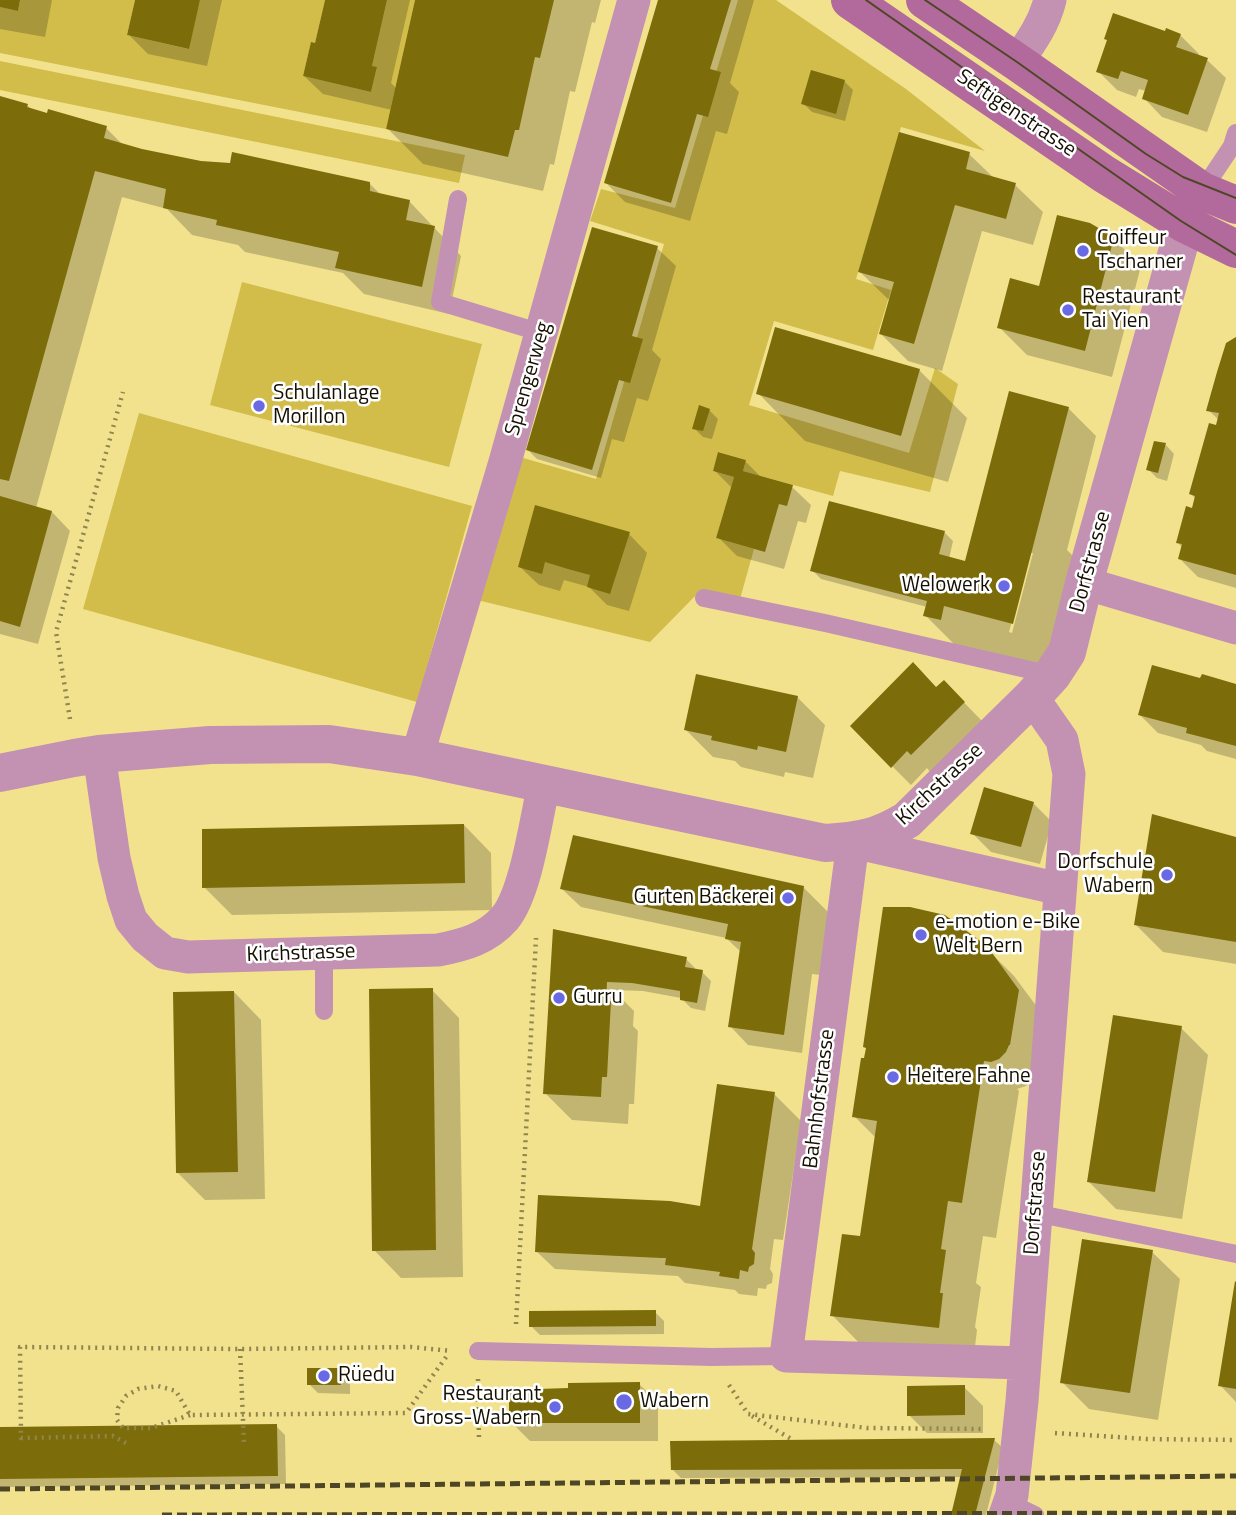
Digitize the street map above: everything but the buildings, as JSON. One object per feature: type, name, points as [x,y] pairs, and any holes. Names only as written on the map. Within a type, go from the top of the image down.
[{"type":"main road","name":"Seftigenstrasse","points":[[850,0],[1104,174],[1193,207],[1236,205]]},
{"type":"main road","name":"Seftigenstrasse","points":[[925,0],[1017,62],[1193,207],[1236,249]]},
{"type":"street","name":"Sprengerweg","points":[[416,757],[542,333],[634,0]]},
{"type":"street","points":[[1017,62],[1040,27],[1050,0]]},
{"type":"street","name":"Dorfstrasse","points":[[1017,1511],[1024,1363],[1069,774],[1062,740],[1042,686],[1067,652],[1084,583],[1193,207]]},
{"type":"street","points":[[1084,583],[1236,628]]},
{"type":"street","name":"Kirchstrasse","points":[[0,773],[87,756],[210,745],[329,744],[416,757],[825,843],[853,842],[890,831],[907,820],[1042,686]]},
{"type":"street","name":"Kirchstrasse","points":[[87,756],[122,896],[131,920],[145,937],[165,953],[188,957],[438,950],[464,945],[486,934],[506,917],[521,887],[544,784]]},
{"type":"street","points":[[853,842],[1060,889]]},
{"type":"street","name":"Bahnhofstrasse","points":[[786,1356],[853,842]]},
{"type":"street","points":[[786,1356],[1024,1363]]},
{"type":"lane","points":[[1193,207],[1232,146],[1236,133]]},
{"type":"lane","points":[[457,199],[440,302],[542,333]]},
{"type":"lane","points":[[704,598],[825,623],[1042,686]]},
{"type":"lane","points":[[324,953],[324,1011]]},
{"type":"lane","points":[[1035,1213],[1236,1254]]},
{"type":"lane","points":[[478,1352],[786,1356]]},
{"type":"path","points":[[87,756],[73,739],[56,632],[123,392]]},
{"type":"path","points":[[514,1352],[538,907],[521,887]]},
{"type":"path","points":[[126,1443],[113,1436],[21,1438],[20,1347],[411,1347],[478,1352],[479,1441]]},
{"type":"path","points":[[240,1349],[244,1443]]},
{"type":"path","points":[[113,1436],[123,1428],[151,1428],[190,1415],[405,1413],[451,1351]]},
{"type":"path","points":[[711,1357],[748,1414],[793,1440]]},
{"type":"path","points":[[123,1428],[117,1420],[118,1408],[126,1396],[138,1389],[158,1386],[176,1391],[190,1415]]},
{"type":"path","points":[[748,1414],[867,1428],[991,1429]]},
{"type":"path","points":[[1043,1432],[1236,1440]]},
{"type":"shaded area","points":[[20,0],[135,0],[127,35],[188,49],[200,0],[325,0],[315,43],[311,43],[303,76],[371,92],[377,68],[372,66],[387,0],[415,0],[386,129],[0,53],[0,7],[18,11]]},
{"type":"shaded area","points":[[738,0],[776,0],[906,89],[985,151],[901,127],[856,279],[891,290],[873,350],[774,321],[749,405],[909,453],[935,368],[958,384],[930,492],[840,471],[833,496],[743,471],[746,460],[719,452],[713,471],[734,477],[716,538],[754,549],[740,599],[699,592],[650,642],[473,599],[513,455],[596,479],[664,244],[590,221],[601,189],[675,208]]},
{"type":"shaded area","points":[[0,61],[465,155],[459,183],[0,90]]},
{"type":"shaded area","points":[[242,282],[482,344],[449,467],[210,405]]},
{"type":"shaded area","points":[[139,413],[472,506],[417,702],[83,609]]},
{"type":"tram line","points":[[866,0],[1181,221],[1236,255]]},
{"type":"tram line","points":[[925,0],[1146,154],[1183,177],[1236,198]]},
{"type":"railway","points":[[0,1489],[1236,1476]]},
{"type":"railway","points":[[162,1515],[1236,1513]]},
{"type":"place","name":"Coiffeur Tscharner","points":[[1083,251]]},
{"type":"place","name":"Restaurant Tai Yien","points":[[1068,310]]},
{"type":"place","name":"Schulanlage Morillon","points":[[259,406]]},
{"type":"place","name":"Welowerk","points":[[1004,586]]},
{"type":"place","name":"Dorfschule Wabern","points":[[1167,875]]},
{"type":"place","name":"Gurten Bäckerei","points":[[788,898]]},
{"type":"place","name":"e-motion e-Bike Welt Bern","points":[[921,935]]},
{"type":"place","name":"Gurru","points":[[559,998]]},
{"type":"place","name":"Heitere Fahne","points":[[893,1077]]},
{"type":"place","name":"Rüedu","points":[[324,1376]]},
{"type":"place","name":"Wabern","points":[[624,1402]]},
{"type":"place","name":"Restaurant Gross-Wabern","points":[[555,1407]]}]
